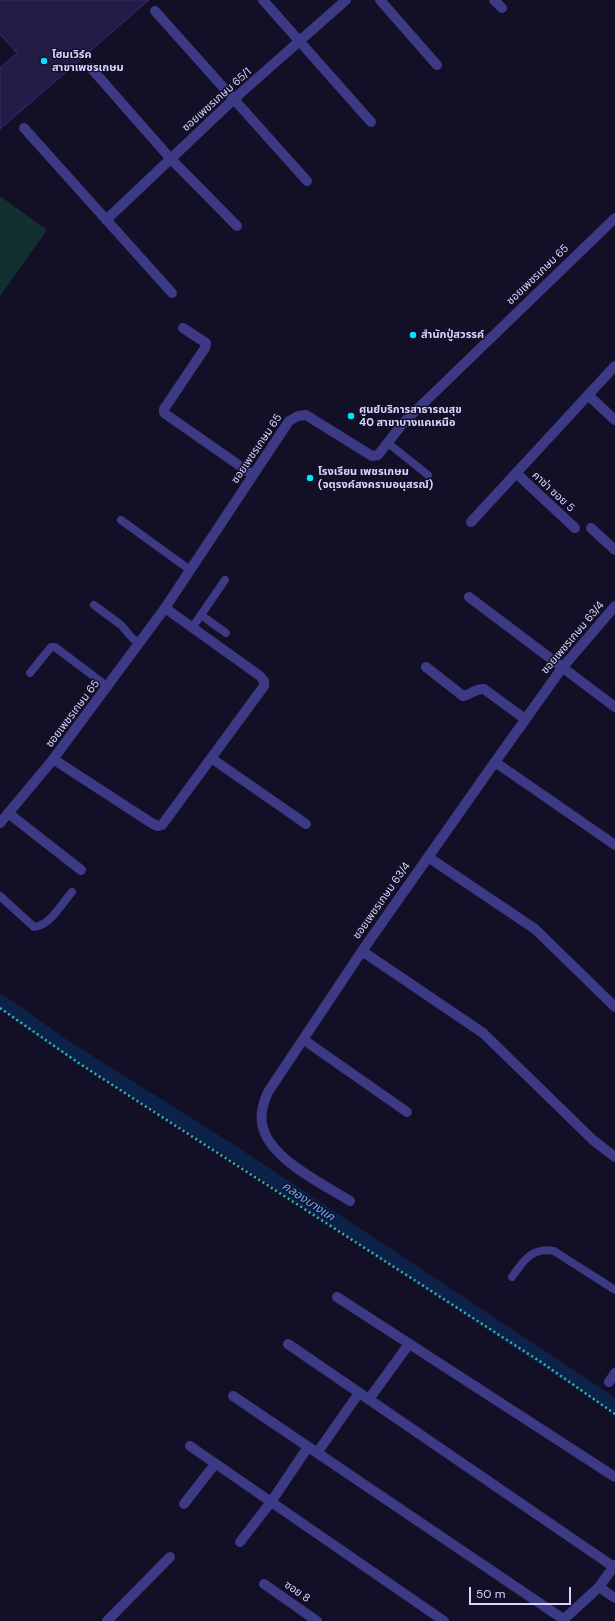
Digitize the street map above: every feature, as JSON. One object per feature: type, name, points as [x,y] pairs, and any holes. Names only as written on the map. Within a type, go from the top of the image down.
[{"type":"street","points":[[263,0],[299,43],[371,122]]},
{"type":"street","name":"ซอยเพชรเกษม 65/1","points":[[106,220],[235,98],[346,0]]},
{"type":"street","points":[[380,0],[437,65]]},
{"type":"street","points":[[494,0],[502,8]]},
{"type":"street","points":[[155,11],[235,98],[307,180]]},
{"type":"street","points":[[91,68],[170,158],[237,226]]},
{"type":"street","points":[[24,128],[172,293]]},
{"type":"street","name":"ซอยเพชรเกษม 65","points":[[0,823],[53,759],[108,687],[165,608],[289,421],[298,416],[306,415],[372,456],[378,455],[404,422],[615,218]]},
{"type":"street","points":[[183,328],[206,343],[205,348],[164,409],[164,413],[253,475]]},
{"type":"street","points":[[471,522],[615,366]]},
{"type":"street","points":[[588,395],[615,420]]},
{"type":"street","name":"คาซ่า ซอย 5","points":[[516,474],[575,528]]},
{"type":"street","points":[[591,528],[615,550]]},
{"type":"street","points":[[469,597],[615,707]]},
{"type":"street","name":"ซอยเพชรเกษม 63/4","points":[[350,1201],[286,1160],[273,1147],[262,1128],[262,1108],[268,1092],[362,951],[525,719],[562,668],[615,606]]},
{"type":"street","points":[[53,759],[158,826],[162,825],[264,686],[264,681],[260,676],[165,608]]},
{"type":"street","points":[[426,667],[463,696],[469,695],[478,689],[484,689],[525,719]]},
{"type":"street","points":[[211,758],[306,824]]},
{"type":"street","points":[[495,762],[615,845]]},
{"type":"street","points":[[8,813],[81,870]]},
{"type":"street","points":[[428,857],[535,929],[615,1008]]},
{"type":"street","points":[[362,951],[483,1033],[593,1140],[615,1156]]},
{"type":"street","points":[[304,1040],[407,1112]]},
{"type":"street","points":[[338,1298],[615,1477]]},
{"type":"street","points":[[233,1396],[563,1620],[599,1587],[614,1566],[288,1344]]},
{"type":"street","points":[[369,1399],[409,1344]]},
{"type":"street","points":[[317,1453],[359,1393]]},
{"type":"street","points":[[190,1446],[444,1621]]},
{"type":"street","points":[[240,1542],[271,1502],[308,1447]]},
{"type":"street","points":[[184,1504],[215,1464]]},
{"type":"street","points":[[107,1621],[170,1557]]},
{"type":"street","name":"ซอย 8","points":[[264,1584],[317,1621]]},
{"type":"street","points":[[599,1587],[615,1598]]},
{"type":"lane","points":[[388,443],[428,475]]},
{"type":"lane","points":[[121,520],[190,570]]},
{"type":"lane","points":[[192,628],[225,580]]},
{"type":"lane","points":[[94,605],[121,625],[133,639],[139,642]]},
{"type":"lane","points":[[201,615],[226,633]]},
{"type":"lane","points":[[30,673],[51,647],[55,647],[108,687]]},
{"type":"lane","points":[[0,896],[34,927],[39,927],[46,922],[72,892]]},
{"type":"lane","points":[[512,1277],[533,1252],[547,1250],[554,1251],[615,1290]]},
{"type":"path","points":[[0,1008],[80,1064],[541,1362],[615,1414]]},
{"type":"green space","points":[[0,196],[47,230],[0,296]]},
{"type":"building","name":"โฮมเวิร์ค สาขาเพชรเกษม","points":[[0,0],[149,0],[0,129],[0,68],[17,53],[0,34]]},
{"type":"waterway","name":"คลองบางแค","points":[[0,1001],[65,1047],[240,1157],[615,1406]]},
{"type":"place","name":"โฮมเวิร์ค สาขาเพชรเกษม","points":[[44,61]]},
{"type":"place","name":"สำนักปู่สวรรค์","points":[[413,335]]},
{"type":"place","name":"ศูนย์บริการสาธารณสุข 40 สาขาบางแคเหนือ","points":[[351,416]]},
{"type":"place","name":"โรงเรียน เพชรเกษม (จตุรงค์สงครามอนุสรณ์)","points":[[310,478]]}]
